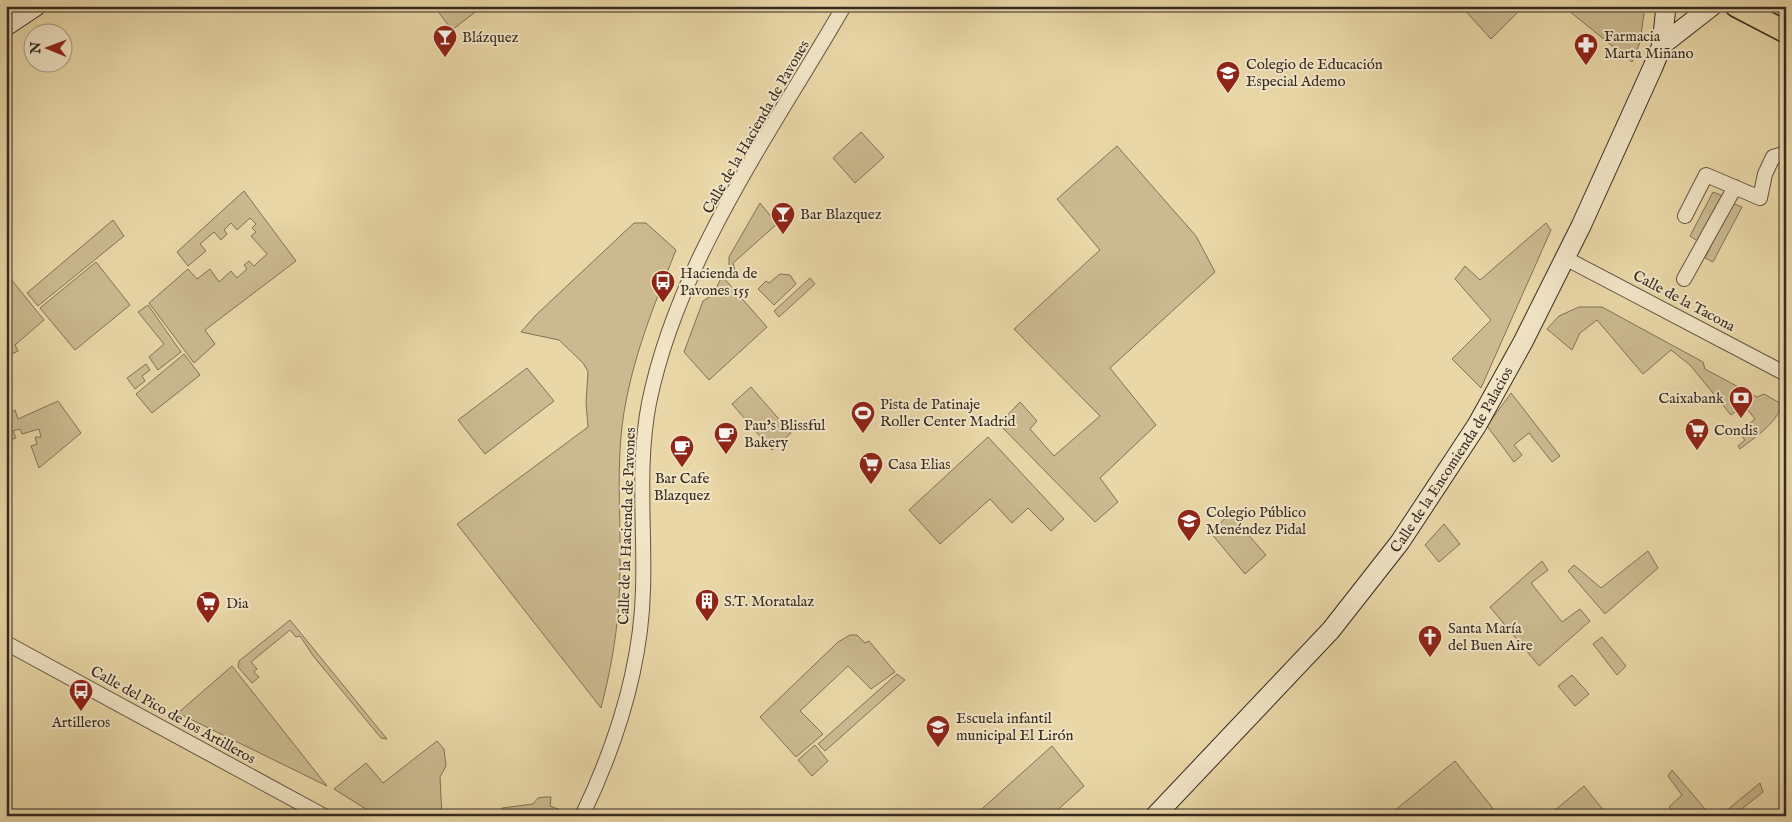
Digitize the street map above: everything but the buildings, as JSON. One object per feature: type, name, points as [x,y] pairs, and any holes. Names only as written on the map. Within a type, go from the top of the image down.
[{"type":"main road","points":[[1736,6],[1786,32]]},
{"type":"street","points":[[6,26],[36,6]]},
{"type":"street","name":"Calle de la Hacienda de Pavones","points":[[582,816],[601,778],[614,744],[630,685],[643,592],[642,489],[644,439],[649,403],[674,314],[697,264],[747,170],[844,6]]},
{"type":"street","name":"Calle de la Encomienda de Palacios","points":[[1155,816],[1331,630],[1400,542],[1486,410],[1565,258],[1662,45],[1666,6]]},
{"type":"street","points":[[1674,6],[1690,13],[1707,9]]},
{"type":"street","name":"Calle de la Encomienda de Palacios","points":[[1662,45],[1707,9]]},
{"type":"street","points":[[1684,216],[1706,175],[1760,198],[1769,165],[1774,157],[1785,150]]},
{"type":"street","points":[[1684,279],[1735,187]]},
{"type":"street","name":"Calle de la Tacona","points":[[1565,258],[1786,374]]},
{"type":"street","name":"Calle del Pico de los Artilleros","points":[[6,643],[324,816]]},
{"type":"shaded area","points":[[434,6],[483,6],[452,30]]},
{"type":"shaded area","points":[[1461,6],[1524,6],[1491,39]]},
{"type":"shaded area","points":[[1563,6],[1645,6],[1640,42],[1632,62]]},
{"type":"shaded area","points":[[861,132],[884,157],[855,183],[833,158]]},
{"type":"shaded area","points":[[1117,146],[1196,236],[1215,272],[1110,368],[1156,425],[1100,478],[1118,502],[1095,522],[999,424],[1020,402],[1037,421],[1030,429],[1054,456],[1100,416],[1014,329],[1100,250],[1057,199]]},
{"type":"shaded area","points":[[244,191],[296,261],[205,330],[215,344],[194,363],[149,303],[188,269],[197,279],[210,269],[219,282],[231,271],[237,278],[247,269],[244,265],[249,261],[254,266],[267,254],[251,236],[256,232],[252,228],[256,224],[250,218],[237,230],[231,223],[224,230],[227,234],[221,240],[214,232],[200,244],[206,251],[188,266],[177,252]]},
{"type":"shaded area","points":[[1713,192],[1723,196],[1699,242],[1690,236]]},
{"type":"shaded area","points":[[760,203],[777,224],[733,263],[735,270],[729,265],[729,257]]},
{"type":"shaded area","points":[[1732,203],[1742,207],[1713,262],[1705,258]]},
{"type":"shaded area","points":[[113,220],[124,236],[38,306],[27,293]]},
{"type":"shaded area","points":[[634,223],[646,223],[676,250],[642,341],[624,412],[619,470],[619,604],[609,674],[601,708],[457,524],[588,427],[586,403],[588,371],[583,363],[559,340],[521,332],[536,315]]},
{"type":"shaded area","points":[[1546,223],[1551,230],[1481,388],[1452,359],[1491,320],[1455,279],[1465,266],[1480,280]]},
{"type":"shaded area","points":[[96,262],[130,305],[75,350],[40,308]]},
{"type":"shaded area","points":[[6,273],[44,320],[15,345],[18,351],[6,357]]},
{"type":"shaded area","points":[[780,274],[790,275],[796,284],[774,305],[758,289],[766,281],[769,283]]},
{"type":"shaded area","points":[[722,276],[767,327],[709,380],[684,352],[703,301],[713,295]]},
{"type":"shaded area","points":[[810,278],[815,284],[779,317],[774,311]]},
{"type":"shaded area","points":[[148,305],[181,352],[158,370],[149,357],[164,344],[138,312]]},
{"type":"shaded area","points":[[1579,307],[1602,307],[1703,362],[1705,369],[1757,397],[1764,394],[1780,403],[1781,408],[1778,414],[1768,426],[1740,449],[1738,446],[1745,440],[1739,433],[1755,419],[1744,405],[1731,415],[1690,365],[1671,350],[1643,374],[1597,320],[1580,333],[1572,350],[1547,329],[1559,316]]},
{"type":"shaded area","points":[[184,354],[200,375],[152,413],[136,394]]},
{"type":"shaded area","points":[[146,364],[150,370],[142,376],[145,381],[135,389],[127,378]]},
{"type":"shaded area","points":[[527,368],[554,401],[485,454],[458,420]]},
{"type":"shaded area","points":[[751,387],[791,433],[772,450],[732,404]]},
{"type":"shaded area","points":[[1511,393],[1560,456],[1552,462],[1529,433],[1514,445],[1522,455],[1514,462],[1487,426]]},
{"type":"shaded area","points":[[58,401],[81,433],[39,468],[31,446],[37,444],[35,437],[41,437],[39,429],[22,434],[20,429],[13,431],[16,438],[10,440],[6,430],[6,414],[15,410],[18,419]]},
{"type":"shaded area","points":[[988,437],[1064,519],[1051,531],[1028,508],[1012,523],[990,499],[940,544],[909,510]]},
{"type":"shaded area","points":[[1230,514],[1266,555],[1245,574],[1210,532]]},
{"type":"shaded area","points":[[1444,524],[1460,544],[1439,562],[1425,545]]},
{"type":"shaded area","points":[[1648,551],[1658,568],[1605,614],[1568,571],[1574,565],[1601,588]]},
{"type":"shaded area","points":[[1542,561],[1548,570],[1531,583],[1562,622],[1580,609],[1590,621],[1539,666],[1490,607]]},
{"type":"shaded area","points":[[290,620],[387,739],[381,738],[314,657],[300,636],[296,637],[290,630],[251,662],[257,669],[254,672],[259,677],[252,683],[238,667],[239,661]]},
{"type":"shaded area","points":[[850,635],[857,635],[865,643],[869,641],[895,672],[871,689],[848,666],[800,711],[823,734],[796,757],[760,717],[838,642]]},
{"type":"shaded area","points":[[1602,637],[1626,666],[1617,675],[1593,644]]},
{"type":"shaded area","points":[[232,666],[327,786],[178,713]]},
{"type":"shaded area","points":[[897,674],[905,680],[825,751],[818,744]]},
{"type":"shaded area","points":[[1572,675],[1589,694],[1575,706],[1558,686]]},
{"type":"shaded area","points":[[437,741],[444,749],[446,766],[440,777],[442,816],[377,816],[334,789],[366,763],[383,783]]},
{"type":"shaded area","points":[[815,745],[828,761],[812,776],[798,760]]},
{"type":"shaded area","points":[[1052,746],[1084,786],[1051,816],[974,816]]},
{"type":"shaded area","points":[[1455,761],[1499,816],[1388,816]]},
{"type":"shaded area","points":[[1672,770],[1711,816],[1676,816],[1669,807],[1682,795],[1668,776]]},
{"type":"shaded area","points":[[1760,783],[1763,792],[1733,816],[1720,816]]},
{"type":"shaded area","points":[[1584,786],[1608,816],[1548,816]]},
{"type":"shaded area","points":[[551,797],[550,806],[558,809],[555,816],[502,816],[502,808],[533,804],[538,798]]},
{"type":"place","name":"Blázquez","points":[[445,58]]},
{"type":"place","name":"Farmacia Marta Miñano","points":[[1586,66]]},
{"type":"place","name":"Colegio de Educación Especial Ademo","points":[[1228,94]]},
{"type":"place","name":"Bar Blazquez","points":[[783,235]]},
{"type":"place","name":"Hacienda de Pavones 155","points":[[663,303]]},
{"type":"place","name":"Caixabank","points":[[1741,419]]},
{"type":"place","name":"Pista de Patinaje Roller Center Madrid","points":[[863,434]]},
{"type":"place","name":"Condis","points":[[1697,451]]},
{"type":"place","name":"Pau's Blissful Bakery","points":[[726,455]]},
{"type":"place","name":"Bar Cafe Blazquez","points":[[682,468]]},
{"type":"place","name":"Casa Elias","points":[[871,485]]},
{"type":"place","name":"Colegio Público Menéndez Pidal","points":[[1189,542]]},
{"type":"place","name":"S.T. Moratalaz","points":[[707,622]]},
{"type":"place","name":"Dia","points":[[208,624]]},
{"type":"place","name":"Santa María del Buen Aire","points":[[1430,658]]},
{"type":"place","name":"Artilleros","points":[[81,712]]},
{"type":"place","name":"Escuela infantil municipal El Lirón","points":[[938,748]]}]
